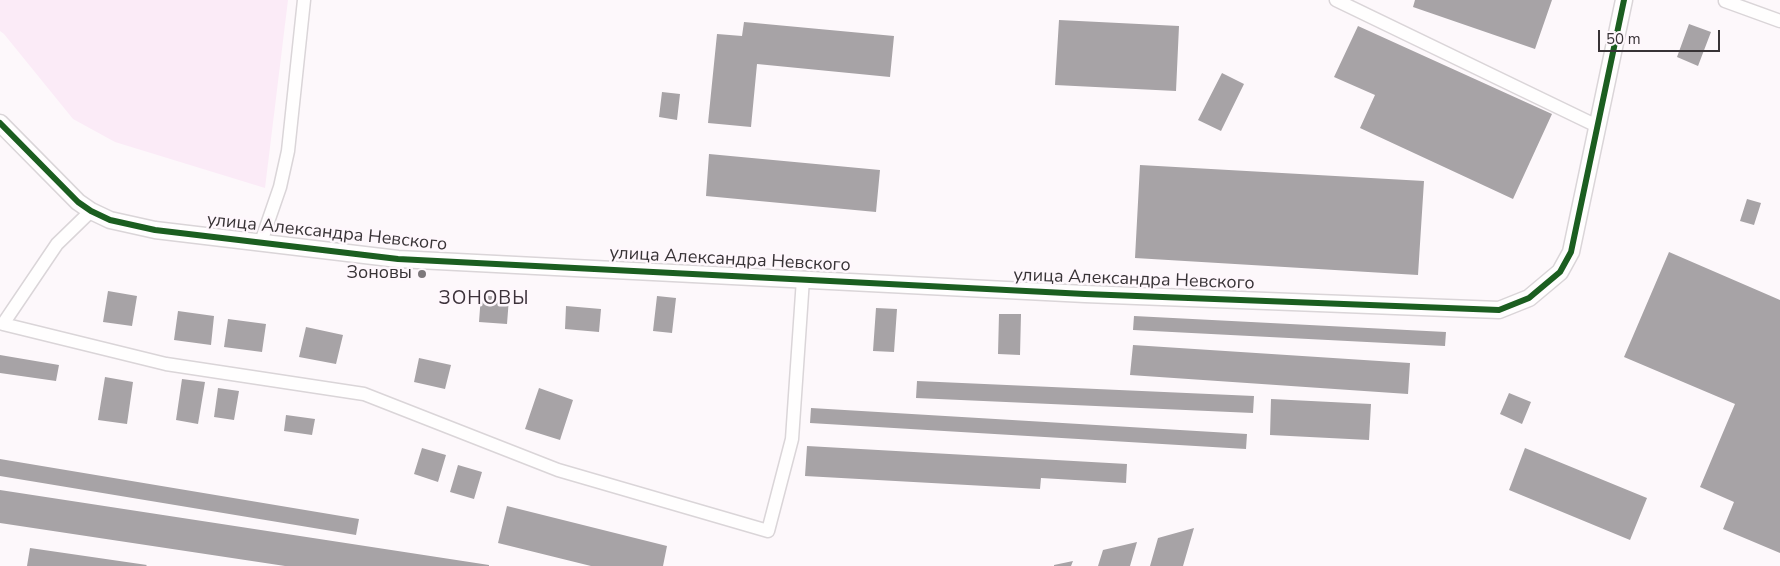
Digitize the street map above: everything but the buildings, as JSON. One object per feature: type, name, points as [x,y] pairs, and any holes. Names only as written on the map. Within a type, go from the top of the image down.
[{"type":"street","points":[[261,242],[280,187],[288,150],[304,0]]},
{"type":"street","points":[[1336,0],[1597,126],[1624,0]]},
{"type":"street","points":[[1725,1],[1780,21]]},
{"type":"street","name":"улица Александра Невского","points":[[0,122],[78,202],[110,220],[131,226],[398,260],[1085,294],[1499,310],[1529,298],[1560,272],[1571,252],[1597,126]]},
{"type":"street","points":[[91,211],[57,244],[3,324],[166,364],[364,394],[558,470],[768,531],[792,439],[803,279]]},
{"type":"shaded area","points":[[0,0],[288,0],[265,188],[115,142],[73,119],[0,31]]},
{"type":"cycle path","points":[[0,123],[78,202],[91,211],[110,220],[155,230],[398,259],[1085,294],[1499,310],[1529,298],[1560,272],[1571,252],[1624,0]]},
{"type":"place","name":"Зоновы","points":[[422,274]]},
{"type":"district","name":"ЗОНОВЫ","points":[[484,299]]}]
